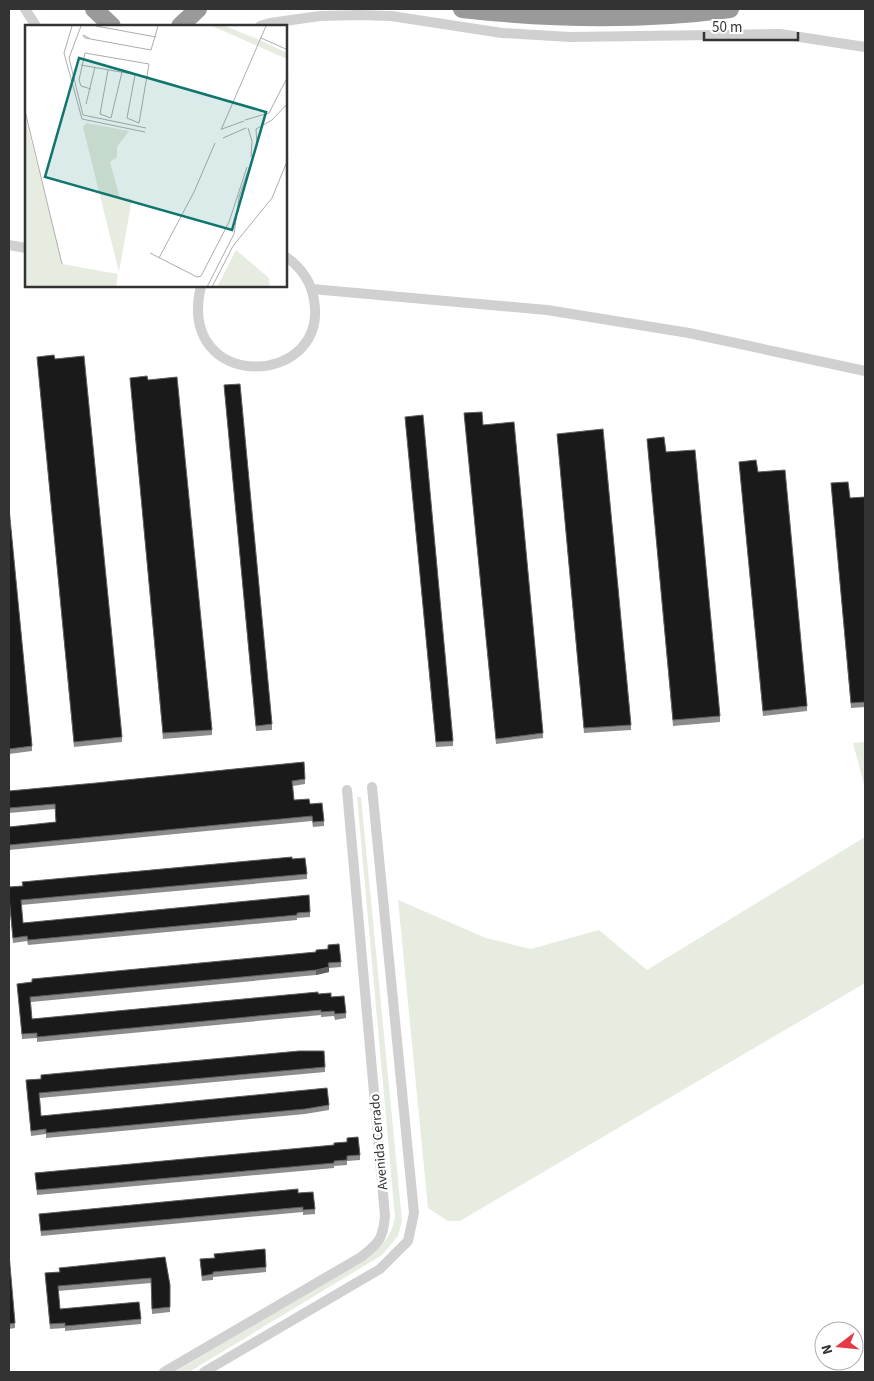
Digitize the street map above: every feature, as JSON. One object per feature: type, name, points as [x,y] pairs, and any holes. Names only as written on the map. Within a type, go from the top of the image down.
[{"type":"highway","points":[[94,9],[111,25]]},
{"type":"highway","points":[[181,25],[198,9]]},
{"type":"highway","points":[[462,9],[572,17],[630,18],[730,9]]},
{"type":"street","points":[[25,9],[35,25]]},
{"type":"street","points":[[263,25],[320,16],[375,15],[502,33],[570,38],[780,34],[865,47]]},
{"type":"street","points":[[9,245],[25,248]]},
{"type":"street","points":[[201,288],[197,303],[199,324],[207,342],[220,356],[236,364],[255,368],[273,366],[290,358],[303,345],[312,329],[316,309],[312,289],[302,271],[288,259]]},
{"type":"street","points":[[312,289],[547,310],[689,333],[865,371]]},
{"type":"street","name":"Avenida Cerrado","points":[[204,1372],[380,1269],[408,1241],[412,1229],[414,1213],[372,787]]},
{"type":"street","name":"Avenida Cerrado","points":[[164,1372],[361,1258],[378,1244],[384,1232],[385,1216],[348,790]]},
{"type":"shaded area","points":[[865,742],[865,788],[853,743]]},
{"type":"shaded area","points":[[357,797],[361,797],[402,1221],[398,1236],[382,1255],[189,1372],[175,1372],[370,1255],[387,1239],[394,1223],[395,1217]]},
{"type":"shaded area","points":[[865,837],[865,983],[460,1221],[448,1221],[428,1208],[398,900],[486,938],[531,949],[599,930],[647,970]]},
{"type":"building","points":[[54,355],[55,359],[84,356],[122,737],[74,742],[37,357]]},
{"type":"building","points":[[147,376],[148,380],[177,377],[212,730],[163,733],[130,378]]},
{"type":"building","points":[[240,384],[272,724],[256,726],[224,385]]},
{"type":"building","points":[[482,412],[483,425],[514,422],[543,733],[496,739],[464,413]]},
{"type":"building","points":[[423,415],[453,741],[436,742],[405,417]]},
{"type":"building","points":[[603,429],[631,725],[584,728],[557,434]]},
{"type":"building","points":[[664,437],[666,452],[695,450],[720,716],[673,720],[647,439]]},
{"type":"building","points":[[756,460],[758,472],[785,470],[807,706],[763,711],[739,462]]},
{"type":"building","points":[[848,482],[850,498],[865,497],[865,702],[851,703],[831,483]]},
{"type":"building","points":[[9,508],[32,746],[9,749]]},
{"type":"building","points":[[304,762],[305,779],[292,781],[294,800],[309,799],[310,804],[322,803],[324,821],[313,822],[312,816],[9,845],[9,827],[56,822],[55,804],[9,808],[9,791]]},
{"type":"building","points":[[292,857],[292,859],[305,858],[307,874],[21,900],[23,923],[309,895],[310,912],[297,913],[297,915],[28,940],[27,936],[13,938],[9,887],[23,886],[22,882]]},
{"type":"building","points":[[339,944],[341,962],[328,963],[329,967],[316,970],[30,997],[32,1019],[318,992],[318,994],[331,993],[331,997],[344,996],[346,1013],[335,1014],[334,1011],[321,1012],[321,1010],[37,1037],[37,1033],[22,1034],[17,984],[32,982],[32,979],[316,952],[316,950],[328,949],[328,945]]},
{"type":"building","points":[[299,1051],[324,1051],[325,1067],[39,1093],[41,1116],[327,1088],[329,1105],[305,1109],[46,1133],[46,1129],[31,1131],[26,1080],[41,1079],[41,1075]]},
{"type":"building","points":[[358,1137],[360,1155],[347,1156],[347,1160],[334,1161],[334,1163],[37,1190],[35,1173],[334,1145],[334,1143],[347,1142],[347,1138]]},
{"type":"building","points":[[298,1189],[298,1193],[313,1192],[315,1209],[303,1210],[303,1207],[41,1231],[39,1214]]},
{"type":"building","points":[[265,1249],[266,1267],[213,1272],[213,1274],[202,1276],[200,1259],[215,1258],[214,1254]]},
{"type":"building","points":[[9,1254],[15,1323],[9,1324]]},
{"type":"building","points":[[165,1257],[170,1285],[170,1307],[152,1309],[151,1278],[58,1286],[60,1309],[139,1302],[141,1319],[65,1326],[65,1323],[50,1324],[45,1273],[60,1272],[59,1268]]}]
